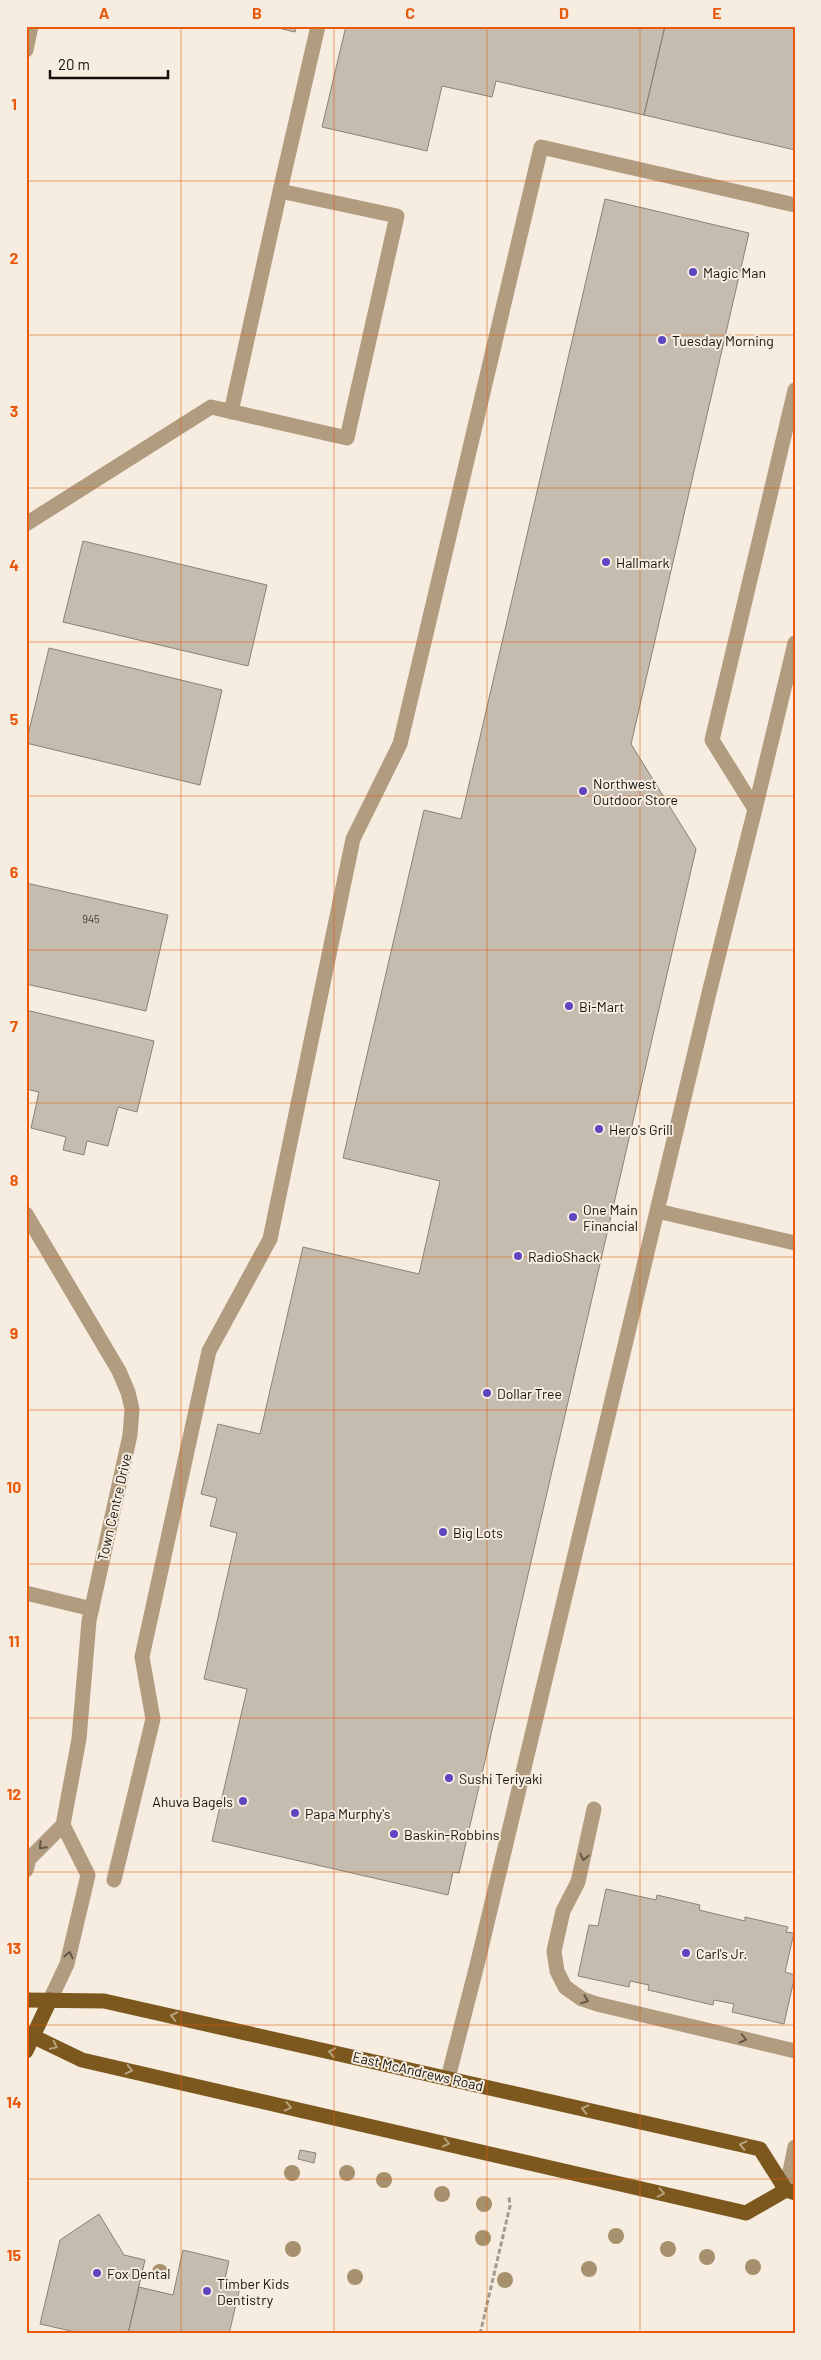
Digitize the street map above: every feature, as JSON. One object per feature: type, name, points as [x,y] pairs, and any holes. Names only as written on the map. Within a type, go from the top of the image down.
[{"type":"main road","name":"East McAndrews Road","points":[[26,2000],[104,2001],[760,2149],[790,2192]]},
{"type":"main road","points":[[26,2051],[30,2035],[50,2000]]},
{"type":"main road","points":[[30,2035],[82,2060],[746,2213],[790,2192]]},
{"type":"street","points":[[26,50],[31,26]]},
{"type":"street","points":[[231,412],[318,26]]},
{"type":"street","points":[[114,1880],[154,1719],[142,1657],[209,1350],[270,1239],[353,839],[400,744],[541,147],[795,205]]},
{"type":"street","points":[[26,524],[211,407],[347,438],[397,216],[280,191]]},
{"type":"street","points":[[755,809],[712,740],[795,390]]},
{"type":"street","points":[[448,2078],[478,1961],[657,1210],[795,643]]},
{"type":"street","points":[[657,1210],[795,1243]]},
{"type":"street","name":"Town Centre Drive","points":[[26,1214],[119,1371],[128,1392],[132,1409],[130,1435],[92,1608],[79,1739],[63,1825]]},
{"type":"street","points":[[26,1593],[92,1608]]},
{"type":"street","points":[[594,1809],[578,1882],[563,1911],[555,1942],[557,1971],[565,1987],[582,1999],[596,2004],[795,2051]]},
{"type":"street","points":[[26,1870],[29,1859],[63,1825],[88,1875],[67,1964],[50,2000]]},
{"type":"street","points":[[790,2192],[795,2147]]},
{"type":"path","points":[[480,2334],[510,2206],[509,2197]]},
{"type":"building","points":[[270,26],[297,26],[295,32]]},
{"type":"building","points":[[346,26],[665,26],[644,115],[496,81],[492,97],[442,86],[427,151],[322,127]]},
{"type":"building","points":[[665,26],[795,26],[795,150],[644,115]]},
{"type":"building","points":[[605,199],[749,233],[631,744],[696,849],[459,1873],[453,1872],[448,1895],[212,1841],[247,1689],[204,1679],[237,1533],[210,1526],[217,1498],[201,1494],[218,1424],[260,1434],[303,1247],[419,1274],[440,1181],[343,1158],[424,810],[461,819]]},
{"type":"building","points":[[83,541],[267,585],[248,666],[63,622]]},
{"type":"building","points":[[49,648],[222,690],[200,785],[26,743]]},
{"type":"building","points":[[26,883],[168,915],[146,1011],[26,984]]},
{"type":"building","points":[[26,1010],[154,1041],[137,1112],[118,1107],[108,1146],[87,1141],[84,1155],[63,1150],[66,1137],[31,1128],[39,1092],[26,1089]]},
{"type":"building","name":"Carl's Jr.","points":[[606,1889],[656,1900],[657,1895],[700,1905],[699,1910],[745,1921],[745,1917],[788,1927],[786,1932],[794,1933],[785,1972],[795,1975],[784,2024],[732,2012],[734,2004],[714,2000],[713,2005],[648,1990],[649,1985],[630,1981],[629,1987],[578,1976],[589,1925],[598,1926]]},
{"type":"building","points":[[300,2150],[316,2153],[314,2163],[298,2159]]},
{"type":"building","name":"Fox Dental","points":[[99,2214],[124,2255],[145,2260],[128,2334],[84,2334],[40,2324],[60,2240]]},
{"type":"building","name":"Timber Kids Dentistry","points":[[183,2250],[229,2261],[225,2279],[241,2283],[229,2334],[128,2334],[139,2287],[173,2295]]},
{"type":"place","name":"Magic Man","points":[[693,272]]},
{"type":"place","name":"Tuesday Morning","points":[[662,340]]},
{"type":"place","name":"Hallmark","points":[[606,562]]},
{"type":"place","name":"Northwest Outdoor Store","points":[[583,791]]},
{"type":"place","name":"Bi-Mart","points":[[569,1006]]},
{"type":"place","name":"Hero's Grill","points":[[599,1129]]},
{"type":"place","name":"One Main Financial","points":[[573,1217]]},
{"type":"place","name":"RadioShack","points":[[518,1256]]},
{"type":"place","name":"Dollar Tree","points":[[487,1393]]},
{"type":"place","name":"Big Lots","points":[[443,1532]]},
{"type":"place","name":"Sushi Teriyaki","points":[[449,1778]]},
{"type":"place","name":"Ahuva Bagels","points":[[243,1801]]},
{"type":"place","name":"Papa Murphy's","points":[[295,1813]]},
{"type":"place","name":"Baskin-Robbins","points":[[394,1834]]},
{"type":"place","name":"Carl's Jr.","points":[[686,1953]]},
{"type":"place","name":"Fox Dental","points":[[97,2273]]},
{"type":"place","name":"Timber Kids Dentistry","points":[[207,2291]]}]
